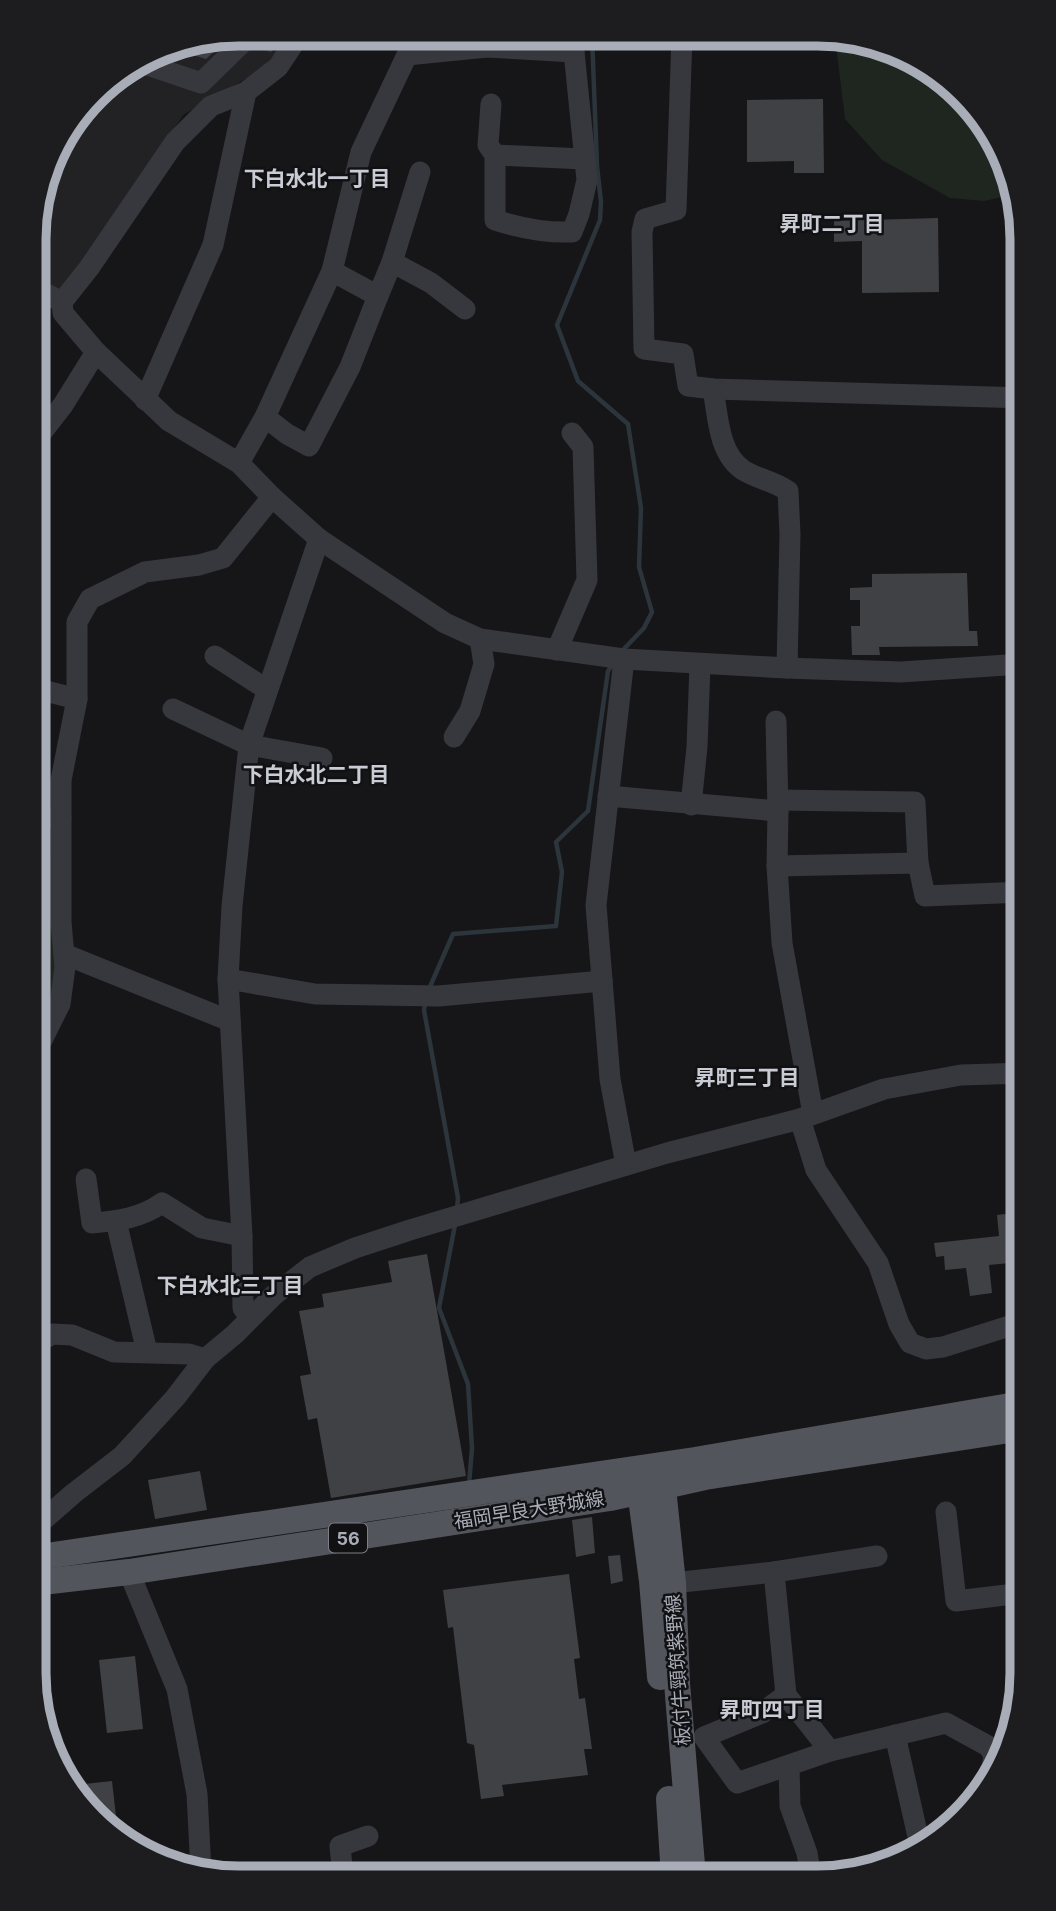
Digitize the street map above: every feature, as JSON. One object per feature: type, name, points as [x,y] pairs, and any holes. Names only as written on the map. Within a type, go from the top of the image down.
[{"type":"main road","name":"福岡早良大野城線","points":[[45,1582],[130,1572],[650,1477],[695,1460],[1010,1406]]},
{"type":"main road","name":"福岡早良大野城線","points":[[45,1556],[1010,1430]]},
{"type":"main road","name":"板付牛頸筑紫野線","points":[[650,1477],[673,1583],[677,1684],[692,1866]]},
{"type":"main road","name":"板付牛頸筑紫野線","points":[[650,1477],[652,1581],[673,1866]]},
{"type":"street","points":[[152,66],[201,83],[240,45]]},
{"type":"street","points":[[293,45],[278,67],[246,92],[211,106],[175,142],[89,268],[62,302],[64,313],[96,352],[145,400],[170,421],[239,463],[319,539],[445,623],[480,639],[624,659],[700,664],[901,673],[1010,665]]},
{"type":"street","points":[[239,463],[265,417],[332,271],[361,152],[407,55],[486,47],[545,45]]},
{"type":"street","points":[[491,104],[488,145],[495,155],[495,220],[519,228],[552,233],[572,232],[587,180],[574,45]]},
{"type":"street","points":[[682,45],[676,210],[645,219],[642,232],[644,349],[683,354],[688,386],[1010,398]]},
{"type":"street","points":[[145,400],[213,246],[246,92]]},
{"type":"street","points":[[495,155],[584,159]]},
{"type":"street","points":[[265,417],[309,446],[350,367],[392,262],[420,172]]},
{"type":"street","points":[[392,262],[431,283],[465,309]]},
{"type":"street","points":[[332,271],[378,296]]},
{"type":"street","points":[[45,297],[62,302]]},
{"type":"street","points":[[45,429],[64,405],[96,352]]},
{"type":"street","points":[[713,389],[729,455],[743,470],[776,483],[788,491],[790,534],[786,668]]},
{"type":"street","points":[[557,650],[587,580],[583,447],[572,433]]},
{"type":"street","points":[[45,1034],[60,1004],[65,968],[61,922],[61,780],[77,699],[77,622],[90,599],[145,572],[199,565],[223,558],[272,497]]},
{"type":"street","points":[[251,1317],[243,1308],[242,1236],[228,979],[232,906],[249,745],[319,539]]},
{"type":"street","points":[[454,737],[470,711],[484,664],[480,639]]},
{"type":"street","points":[[215,656],[266,689]]},
{"type":"street","points":[[624,659],[596,905],[610,1079],[626,1165]]},
{"type":"street","points":[[691,805],[697,747],[700,664]]},
{"type":"street","points":[[45,691],[77,699]]},
{"type":"street","points":[[173,709],[249,745],[322,758]]},
{"type":"street","points":[[776,721],[777,866],[782,943],[816,1170],[878,1263],[899,1324],[910,1343],[926,1349],[943,1347],[1010,1326]]},
{"type":"street","points":[[608,796],[691,805],[915,802],[918,863],[925,896],[1010,893]]},
{"type":"street","points":[[45,817],[61,818]]},
{"type":"street","points":[[777,866],[918,863]]},
{"type":"street","points":[[64,954],[230,1021]]},
{"type":"street","points":[[228,979],[315,994],[425,996],[601,981]]},
{"type":"street","points":[[45,1519],[121,1457],[175,1398],[205,1359],[274,1295],[310,1266],[355,1248],[626,1165],[806,1116],[884,1089],[961,1075],[1010,1073]]},
{"type":"street","points":[[86,1179],[92,1223],[146,1214],[162,1203],[202,1228],[242,1236]]},
{"type":"street","points":[[116,1221],[147,1352]]},
{"type":"street","points":[[45,1338],[52,1334],[72,1335],[114,1352],[189,1354],[205,1359]]},
{"type":"street","points":[[946,1512],[956,1601],[1010,1594]]},
{"type":"street","points":[[673,1583],[774,1572],[877,1556]]},
{"type":"street","points":[[130,1572],[177,1689],[197,1794],[201,1862]]},
{"type":"street","points":[[774,1572],[786,1695],[830,1751]]},
{"type":"street","points":[[786,1695],[762,1713],[704,1737],[737,1783],[830,1751],[946,1723],[988,1746],[993,1753]]},
{"type":"street","points":[[895,1735],[918,1837]]},
{"type":"street","points":[[789,1766],[790,1806],[809,1866]]},
{"type":"street","points":[[342,1866],[340,1846],[368,1836]]},
{"type":"shaded area","points":[[284,45],[259,71],[183,115],[69,291],[51,294],[45,289],[45,238],[52,189],[71,142],[93,111],[131,78],[176,56],[213,47]]},
{"type":"shaded area","points":[[836,46],[855,49],[903,65],[945,93],[963,111],[991,153],[1006,196],[984,201],[950,198],[882,160],[845,119]]},
{"type":"shaded area","points":[[45,857],[53,857],[58,965],[55,1001],[45,1021]]},
{"type":"building","points":[[256,45],[276,45],[271,52]]},
{"type":"building","points":[[219,47],[206,59],[187,53]]},
{"type":"building","points":[[823,99],[824,173],[794,173],[794,161],[747,162],[747,100]]},
{"type":"building","points":[[938,218],[939,292],[862,293],[862,241],[834,242],[834,221]]},
{"type":"building","points":[[967,573],[969,631],[977,631],[978,646],[879,647],[880,655],[852,655],[851,626],[860,626],[860,600],[850,600],[850,588],[872,587],[872,574]]},
{"type":"building","points":[[1010,1213],[1010,1263],[989,1265],[992,1293],[970,1296],[966,1268],[945,1270],[944,1256],[936,1257],[934,1243],[999,1236],[997,1215]]},
{"type":"building","points":[[427,1254],[466,1476],[331,1498],[317,1418],[308,1420],[300,1376],[311,1374],[299,1311],[324,1307],[322,1294],[392,1282],[388,1261]]},
{"type":"building","points":[[200,1471],[207,1510],[155,1519],[148,1480]]},
{"type":"building","points":[[592,1517],[595,1553],[576,1557],[572,1520]]},
{"type":"building","points":[[620,1555],[623,1581],[611,1584],[608,1556]]},
{"type":"building","points":[[569,1574],[580,1658],[574,1659],[579,1699],[585,1698],[592,1749],[584,1749],[588,1775],[502,1785],[504,1796],[481,1799],[474,1745],[467,1743],[453,1627],[448,1628],[443,1590]]},
{"type":"building","points":[[135,1656],[143,1729],[107,1733],[99,1660]]},
{"type":"building","points":[[112,1781],[117,1822],[93,1800],[81,1784]]},
{"type":"waterway","points":[[592,45],[600,220],[557,325],[578,381],[628,424],[641,508],[639,567],[652,612],[644,628],[622,651]]},
{"type":"waterway","points":[[429,989],[453,934],[556,926],[562,872],[556,842],[588,811],[608,671],[613,664]]},
{"type":"waterway","points":[[426,1001],[424,1010],[458,1198],[457,1209]]},
{"type":"waterway","points":[[455,1225],[439,1308],[468,1384],[472,1448],[469,1485]]},
{"type":"district","name":"下白水北一丁目","points":[[317,178]]},
{"type":"district","name":"昇町二丁目","points":[[832,223]]},
{"type":"district","name":"下白水北二丁目","points":[[316,774]]},
{"type":"district","name":"昇町三丁目","points":[[747,1077]]},
{"type":"district","name":"下白水北三丁目","points":[[230,1285]]},
{"type":"district","name":"昇町四丁目","points":[[772,1709]]}]
